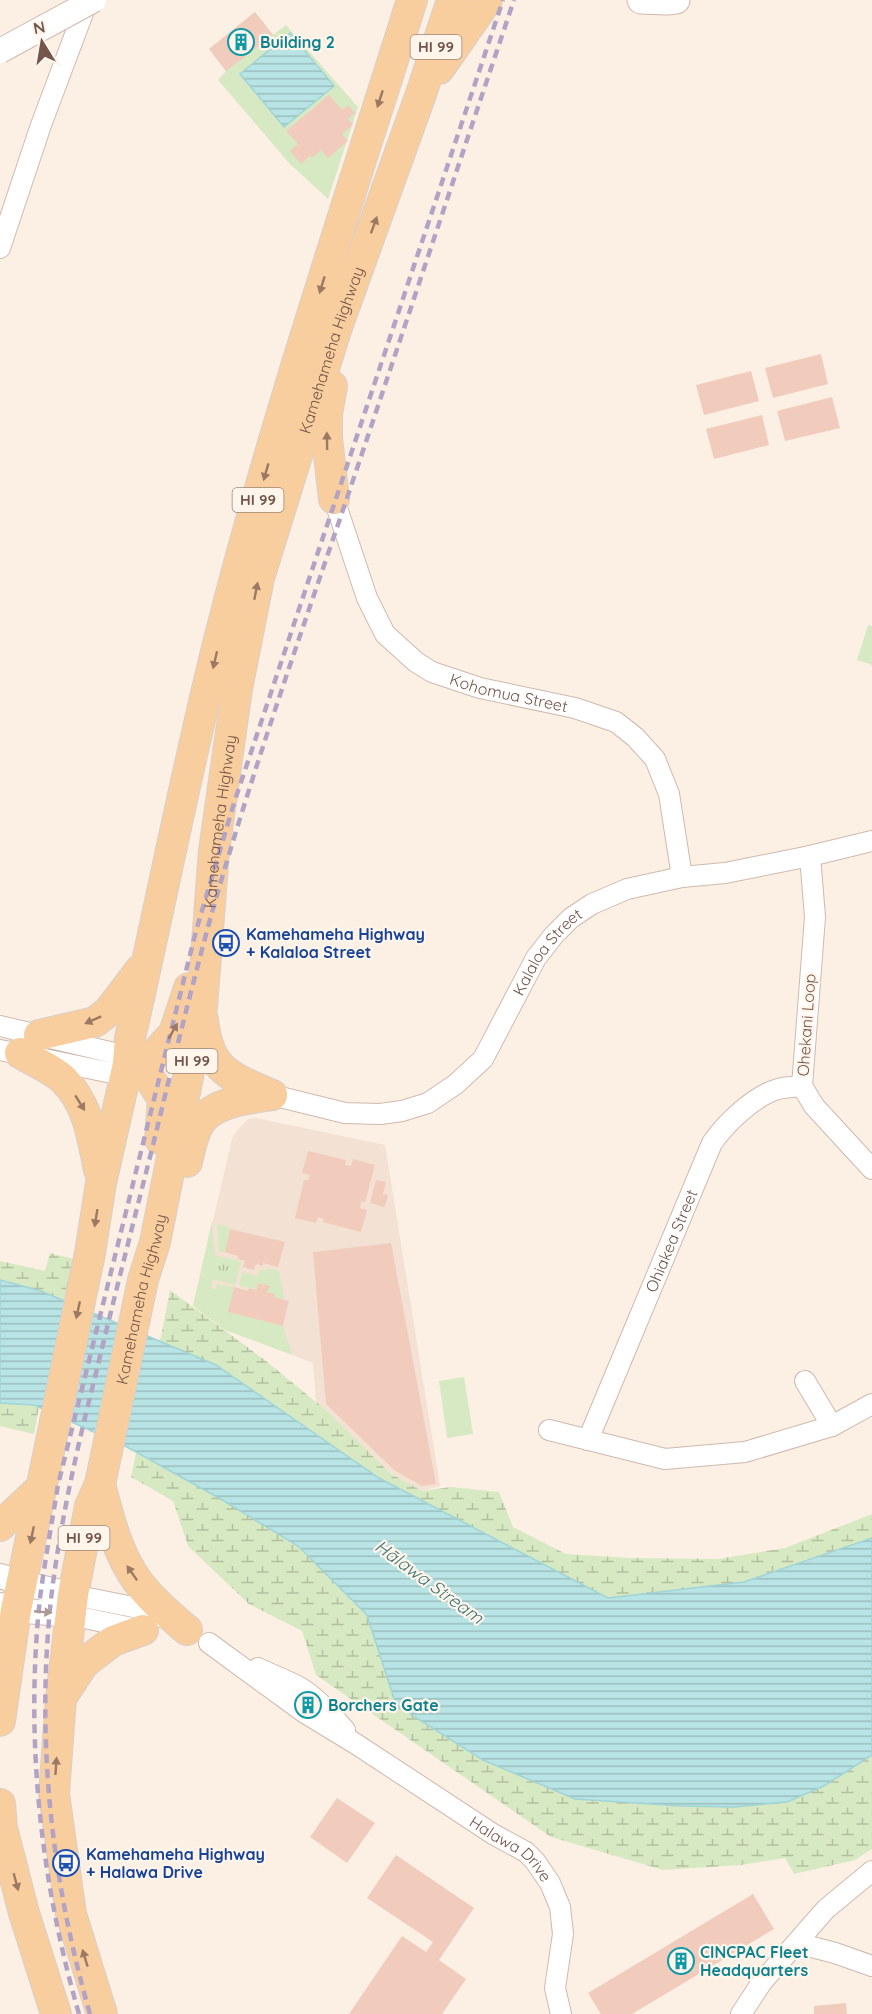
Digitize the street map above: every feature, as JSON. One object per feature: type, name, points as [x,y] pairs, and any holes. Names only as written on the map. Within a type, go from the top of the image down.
[{"type":"main road","points":[[397,0],[398,43]]},
{"type":"main road","name":"Kamehameha Highway","points":[[0,1721],[9,1593],[42,1488],[90,1253],[101,1183],[128,1064],[130,1038],[221,632],[348,199],[412,0]]},
{"type":"main road","name":"Kamehameha Highway","points":[[102,2014],[71,1914],[54,1794],[61,1698],[72,1605],[90,1506],[103,1471],[142,1281],[155,1242],[202,1007],[207,918],[214,851],[237,689],[259,578],[336,330],[422,94],[452,0]]},
{"type":"main road","points":[[422,94],[487,0]]},
{"type":"main road","points":[[641,0],[666,2],[676,0]]},
{"type":"main road","points":[[334,499],[328,452],[327,414],[336,366],[336,330]]},
{"type":"main road","points":[[128,1064],[154,1055],[174,1034],[184,1006],[207,918]]},
{"type":"main road","points":[[20,1046],[95,1022],[109,1011],[146,963]]},
{"type":"main road","points":[[202,1007],[205,1042],[214,1060],[233,1078],[272,1095]]},
{"type":"main road","points":[[20,1046],[63,1079],[79,1100],[89,1118],[101,1183]]},
{"type":"main road","points":[[128,1064],[148,1076],[163,1099],[159,1152],[162,1202]]},
{"type":"main road","points":[[155,1242],[178,1198],[192,1143],[201,1120],[219,1107],[272,1095]]},
{"type":"main road","points":[[103,1471],[111,1525],[126,1563],[147,1594],[198,1636]]},
{"type":"main road","points":[[0,1526],[42,1488]]},
{"type":"main road","points":[[61,1698],[84,1663],[113,1641],[142,1630]]},
{"type":"main road","points":[[0,1804],[2,1828],[24,1913],[56,2014]]},
{"type":"street","points":[[0,248],[41,125],[88,0]]},
{"type":"street","points":[[0,51],[94,0]]},
{"type":"street","name":"Kohomua Street","points":[[334,499],[367,598],[385,634],[416,662],[432,672],[480,688],[575,708],[616,722],[635,738],[654,759],[669,794],[682,877]]},
{"type":"street","name":"Kalaloa Street","points":[[272,1095],[345,1113],[380,1114],[402,1111],[428,1103],[456,1084],[483,1059],[536,958],[571,918],[592,904],[627,889],[682,877],[725,873],[872,841]]},
{"type":"street","name":"Ohekani Loop","points":[[810,856],[815,917],[802,1086],[814,1106],[872,1169]]},
{"type":"street","points":[[0,1026],[20,1046],[114,1053],[128,1064]]},
{"type":"street","name":"Ohiakea Street","points":[[588,1440],[712,1143],[724,1126],[749,1106],[777,1089],[802,1086]]},
{"type":"street","points":[[805,1381],[832,1426]]},
{"type":"street","points":[[549,1430],[665,1459],[745,1452],[832,1426],[872,1404]]},
{"type":"street","points":[[9,1593],[72,1605],[142,1630],[198,1636]]},
{"type":"street","name":"Halawa Drive","points":[[72,1605],[148,1610],[198,1636],[305,1713],[356,1744],[435,1798],[526,1852],[543,1871],[556,1895],[562,1921],[561,1948],[555,1988],[561,2014]]},
{"type":"street","points":[[741,2014],[762,1982],[826,1909],[872,1871]]},
{"type":"street","points":[[797,1943],[872,1966]]},
{"type":"shaded area","points":[[256,1118],[385,1145],[440,1486],[422,1491],[390,1473],[316,1402],[313,1363],[193,1306],[233,1135],[248,1119]]},
{"type":"green space","points":[[255,12],[273,35],[286,25],[358,107],[328,199],[290,164],[218,80],[226,71],[209,49]]},
{"type":"green space","points":[[868,625],[872,626],[872,665],[857,660]]},
{"type":"green space","points":[[212,1221],[215,1255],[212,1254],[205,1276],[213,1279],[211,1288],[216,1289],[217,1284],[234,1287],[283,1326],[292,1355],[225,1330],[193,1306]]},
{"type":"green space","points":[[217,1224],[230,1228],[225,1252],[219,1252]]},
{"type":"green space","points":[[50,1253],[74,1259],[57,1328],[0,1309],[0,1261],[45,1271]]},
{"type":"green space","points":[[211,1254],[241,1262],[235,1285],[205,1277]]},
{"type":"green space","points":[[267,1268],[279,1271],[285,1300],[267,1292],[269,1286],[258,1283],[257,1290],[239,1285],[242,1272],[257,1276],[260,1269],[266,1271]]},
{"type":"green space","points":[[170,1290],[266,1361],[327,1411],[390,1473],[422,1491],[451,1487],[499,1492],[513,1527],[566,1554],[631,1558],[718,1559],[785,1548],[872,1514],[872,1582],[561,1636],[157,1357]]},
{"type":"green space","points":[[0,1333],[48,1358],[34,1434],[0,1426]]},
{"type":"green space","points":[[464,1377],[473,1434],[447,1438],[439,1381]]},
{"type":"green space","points":[[145,1410],[384,1576],[872,1652],[872,1849],[855,1860],[794,1874],[785,1858],[741,1865],[663,1870],[551,1837],[316,1675],[302,1631],[249,1604],[188,1546],[173,1501],[131,1477]]},
{"type":"water","points":[[290,33],[334,86],[284,127],[240,74]]},
{"type":"water","name":"Hālawa Stream","points":[[0,1280],[41,1291],[216,1365],[379,1478],[608,1598],[744,1582],[872,1538],[872,1755],[824,1786],[787,1802],[734,1807],[575,1799],[483,1760],[396,1705],[367,1615],[298,1546],[219,1498],[127,1447],[34,1405],[0,1403]]},
{"type":"building","name":"Building 2","points":[[255,12],[273,35],[226,71],[209,49]]},
{"type":"building","points":[[329,95],[342,110],[348,105],[355,113],[348,119],[353,125],[342,134],[348,141],[328,158],[321,150],[301,164],[290,151],[298,144],[286,131]]},
{"type":"building","points":[[821,354],[828,384],[773,398],[765,368]]},
{"type":"building","points":[[751,371],[759,401],[704,415],[696,385]]},
{"type":"building","points":[[832,397],[840,428],[785,441],[777,411]]},
{"type":"building","points":[[762,415],[769,445],[714,459],[706,429]]},
{"type":"building","points":[[308,1151],[346,1160],[345,1165],[351,1166],[353,1159],[375,1165],[365,1202],[361,1201],[360,1208],[367,1210],[361,1232],[323,1222],[324,1219],[318,1217],[316,1223],[295,1218],[304,1180],[308,1180],[310,1175],[302,1173]]},
{"type":"building","points":[[376,1180],[386,1182],[383,1194],[388,1195],[385,1207],[370,1203]]},
{"type":"building","points":[[230,1229],[285,1242],[278,1267],[263,1263],[263,1266],[256,1264],[254,1270],[243,1267],[245,1261],[225,1252]]},
{"type":"building","points":[[391,1243],[436,1484],[422,1486],[394,1470],[326,1404],[313,1252]]},
{"type":"building","points":[[258,1283],[270,1286],[267,1292],[275,1294],[274,1297],[289,1301],[283,1326],[228,1312],[234,1287],[248,1291],[249,1288],[257,1290]]},
{"type":"building","points":[[337,1798],[375,1823],[347,1863],[310,1837]]},
{"type":"building","points":[[396,1855],[474,1908],[439,1960],[466,1979],[442,2014],[349,2014],[402,1936],[426,1952],[433,1942],[367,1898]]},
{"type":"building","name":"CINCPAC Fleet Headquarters","points":[[753,1894],[774,1929],[632,2014],[601,2014],[588,1993]]},
{"type":"building","points":[[846,2003],[847,2014],[814,2014],[814,2006]]},
{"type":"railway","points":[[79,2014],[54,1912],[39,1808],[35,1755],[34,1703],[40,1598],[58,1485],[196,931],[234,803],[503,0]]},
{"type":"railway","points":[[90,2014],[65,1912],[50,1808],[46,1756],[45,1704],[51,1599],[70,1486],[181,1032],[226,864],[275,710],[514,0]]},
{"type":"place","name":"Building 2","points":[[241,42]]},
{"type":"place","name":"Kamehameha Highway + Kalaloa Street","points":[[226,943]]},
{"type":"place","name":"Borchers Gate","points":[[308,1705]]},
{"type":"place","name":"Kamehameha Highway + Halawa Drive","points":[[66,1863]]},
{"type":"place","name":"CINCPAC Fleet Headquarters","points":[[681,1961]]}]
